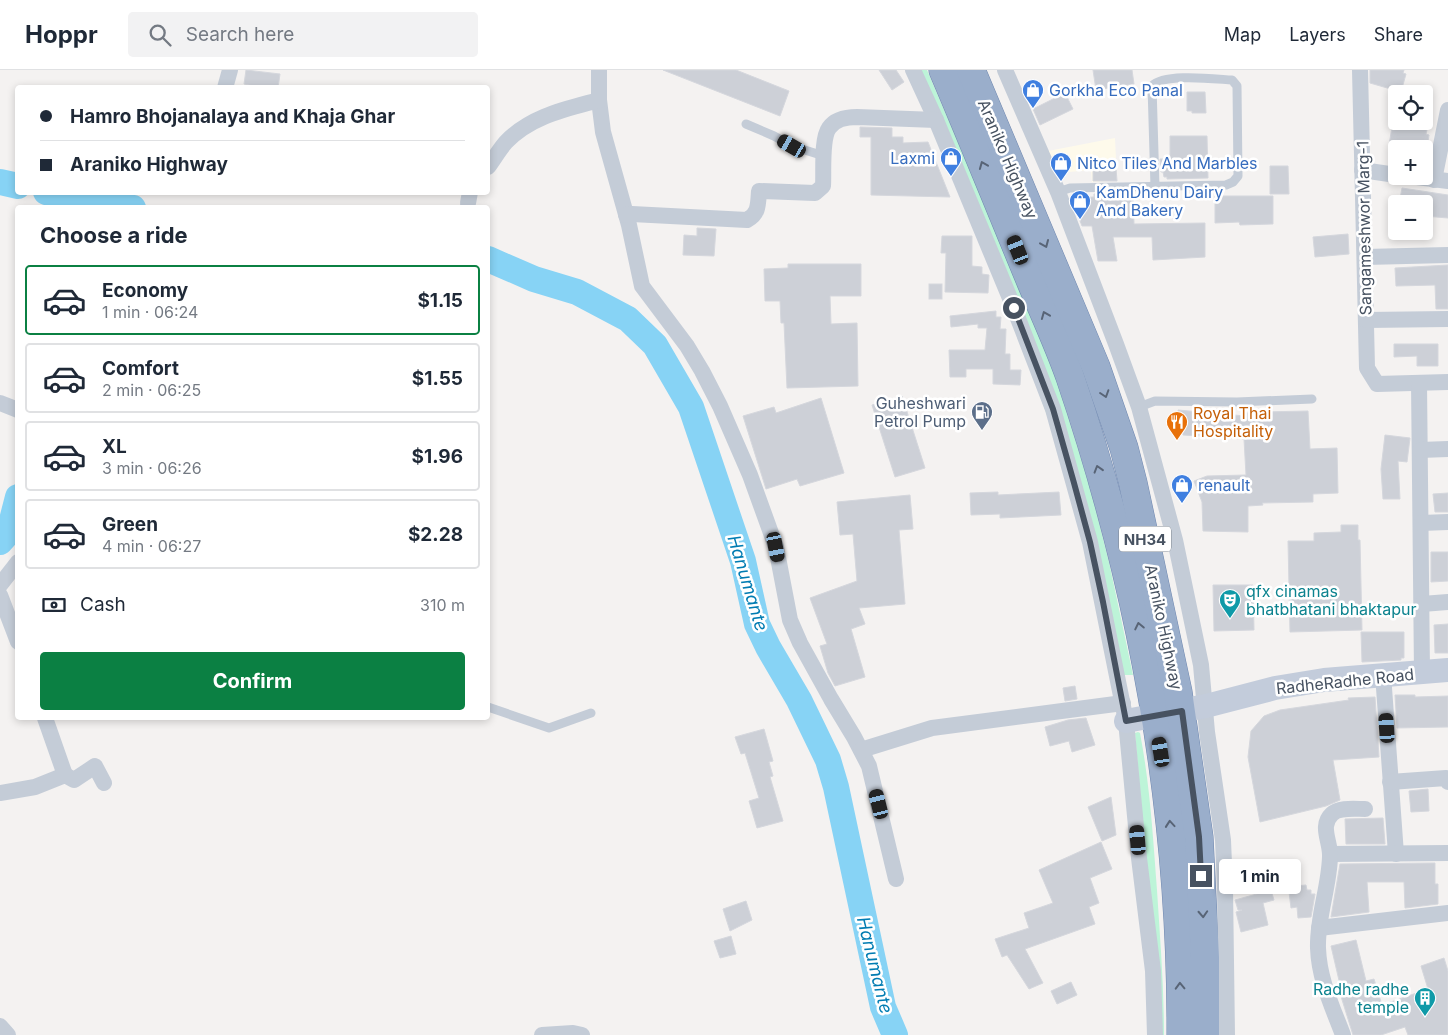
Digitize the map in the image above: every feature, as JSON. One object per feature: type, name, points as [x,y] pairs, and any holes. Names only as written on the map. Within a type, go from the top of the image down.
[{"type":"highway","name":"Araniko Highway","points":[[943,70],[1069,375],[1101,477],[1133,600],[1149,674],[1167,789],[1176,898],[1181,1002],[1180,1035]]},
{"type":"highway","name":"Araniko Highway","points":[[971,70],[1096,367],[1124,448],[1194,708],[1205,958],[1205,1035]]},
{"type":"main road","name":"RadheRadhe Road","points":[[1125,712],[1155,715],[1194,708],[1275,688],[1324,680],[1448,670]]},
{"type":"street","points":[[226,85],[230,70]]},
{"type":"street","points":[[599,70],[599,100],[603,132],[626,215],[642,286],[687,346],[720,406],[750,475],[778,555],[786,604],[793,628],[869,766],[896,879]]},
{"type":"street","points":[[913,70],[936,120],[1014,308],[1053,409],[1090,542],[1125,712],[1152,971],[1154,1035]]},
{"type":"street","points":[[1005,70],[1058,192],[1138,407],[1175,540],[1200,665],[1194,708],[1207,732],[1223,840],[1226,908],[1227,1035]]},
{"type":"street","name":"Sangameshwor Marg-1","points":[[1360,70],[1367,368],[1376,384],[1419,383]]},
{"type":"street","points":[[490,164],[506,142],[527,124],[548,115],[599,100]]},
{"type":"street","points":[[1441,181],[1448,110]]},
{"type":"street","points":[[626,215],[747,220],[757,211],[759,191],[815,193],[823,186],[825,135],[829,126],[846,117],[936,120]]},
{"type":"street","points":[[1362,170],[1388,173]]},
{"type":"street","points":[[1364,257],[1448,255]]},
{"type":"street","points":[[1366,320],[1448,319]]},
{"type":"street","points":[[1422,673],[1419,383],[1448,382]]},
{"type":"street","points":[[0,403],[15,409]]},
{"type":"street","points":[[1420,450],[1448,449]]},
{"type":"street","points":[[1421,523],[1448,522]]},
{"type":"street","points":[[0,585],[15,566]]},
{"type":"street","points":[[0,595],[15,634]]},
{"type":"street","points":[[1422,604],[1448,602]]},
{"type":"street","points":[[1383,674],[1396,854]]},
{"type":"street","points":[[861,750],[932,728],[1125,712]]},
{"type":"street","points":[[46,720],[65,775],[74,780],[95,766],[104,783]]},
{"type":"street","points":[[0,793],[35,787],[65,775]]},
{"type":"street","points":[[1390,782],[1446,778],[1448,782]]},
{"type":"street","points":[[1344,1035],[1325,991],[1321,977],[1318,948],[1319,928],[1329,877],[1330,854],[1325,832],[1326,823],[1330,815],[1336,810],[1364,809]]},
{"type":"street","points":[[1330,854],[1448,853]]},
{"type":"street","points":[[1319,928],[1448,913]]},
{"type":"street","points":[[0,1026],[8,1035]]},
{"type":"street","points":[[542,1035],[573,1033],[582,1035]]},
{"type":"lane","points":[[1058,192],[1070,188],[1155,187],[1226,185],[1233,182],[1238,176],[1236,86],[1232,80],[1167,78],[1157,81],[1152,86],[1155,187]]},
{"type":"lane","points":[[746,124],[792,146],[824,156]]},
{"type":"lane","points":[[1138,407],[1155,401],[1236,402],[1312,399]]},
{"type":"lane","points":[[490,708],[549,728],[591,713]]},
{"type":"shaded area","points":[[1115,138],[1117,181],[1092,182],[1091,170],[1058,173],[1048,151]]},
{"type":"green space","points":[[921,70],[927,70],[1033,317],[1054,372],[1090,487],[1109,562],[1133,675],[1124,675],[1101,563]]},
{"type":"green space","points":[[1135,733],[1140,733],[1146,772],[1152,831],[1162,962],[1164,1035],[1161,1035]]},
{"type":"building","points":[[246,70],[280,74],[278,85],[244,84]]},
{"type":"building","points":[[663,70],[736,70],[789,91],[780,116]]},
{"type":"building","points":[[879,70],[896,70],[904,82],[892,90]]},
{"type":"building","points":[[1093,70],[1132,70],[1134,84],[1096,90]]},
{"type":"building","points":[[1370,70],[1404,70],[1403,73],[1406,74],[1403,85],[1388,85],[1388,88],[1370,83]]},
{"type":"building","points":[[1187,92],[1205,92],[1206,113],[1187,111]]},
{"type":"building","points":[[1065,93],[1073,109],[1040,125],[1033,109]]},
{"type":"building","points":[[860,127],[892,128],[892,137],[903,137],[903,143],[928,142],[950,197],[871,195],[871,137],[860,137]]},
{"type":"building","points":[[1392,130],[1427,130],[1426,134],[1429,135],[1428,140],[1390,140]]},
{"type":"building","points":[[1170,136],[1207,136],[1208,178],[1167,179],[1167,177],[1164,177],[1163,172],[1161,172],[1160,159],[1170,159]]},
{"type":"building","points":[[1270,166],[1288,166],[1289,194],[1270,194]]},
{"type":"building","points":[[1116,168],[1117,181],[1093,181],[1093,169]]},
{"type":"building","points":[[1402,188],[1448,195],[1448,218],[1433,217],[1433,195],[1401,195]]},
{"type":"building","points":[[1118,193],[1118,197],[1133,197],[1134,224],[1205,223],[1205,257],[1153,260],[1152,237],[1113,237],[1117,261],[1098,261],[1092,226],[1082,226],[1071,198],[1094,197],[1094,194]]},
{"type":"building","points":[[1215,196],[1273,196],[1273,224],[1240,225],[1239,222],[1215,223]]},
{"type":"building","points":[[697,228],[716,229],[714,256],[683,255],[684,235],[697,236]]},
{"type":"building","points":[[1348,234],[1349,254],[1315,257],[1313,237]]},
{"type":"building","points":[[942,236],[972,236],[972,266],[982,267],[982,274],[989,275],[988,293],[945,292],[946,253],[941,253]]},
{"type":"building","points":[[788,264],[861,264],[861,296],[830,296],[831,324],[857,323],[858,386],[787,388],[784,323],[781,323],[780,301],[765,301],[764,269],[788,268]]},
{"type":"building","points":[[1448,265],[1448,309],[1436,309],[1435,285],[1396,286],[1395,268]]},
{"type":"building","points":[[929,284],[942,284],[942,299],[929,299]]},
{"type":"building","points":[[996,311],[996,317],[1001,317],[1000,329],[1006,329],[1005,354],[1010,354],[1010,370],[1021,370],[1020,385],[993,384],[993,369],[966,369],[966,377],[950,377],[949,350],[985,350],[987,328],[978,328],[978,324],[951,327],[950,316]]},
{"type":"building","points":[[1394,344],[1438,344],[1438,366],[1417,366],[1417,356],[1394,357]]},
{"type":"building","points":[[902,396],[925,468],[895,477],[872,405]]},
{"type":"building","points":[[821,398],[844,473],[800,486],[797,479],[766,489],[743,416],[774,407],[776,413]]},
{"type":"building","points":[[1178,410],[1245,416],[1246,413],[1308,411],[1310,449],[1337,448],[1338,493],[1313,494],[1313,502],[1262,503],[1263,505],[1248,506],[1248,532],[1203,531],[1202,502],[1194,481],[1207,476],[1246,475],[1244,439],[1183,435]]},
{"type":"building","points":[[1385,435],[1410,438],[1407,462],[1398,461],[1400,499],[1383,499],[1381,469]]},
{"type":"building","points":[[998,492],[998,495],[1059,492],[1061,515],[1000,518],[1000,514],[971,515],[970,493]]},
{"type":"building","points":[[1448,493],[1448,512],[1435,512],[1433,494]]},
{"type":"building","points":[[910,495],[913,529],[899,530],[905,604],[859,608],[865,624],[851,629],[865,677],[835,686],[828,673],[820,646],[827,644],[810,598],[857,581],[853,534],[840,535],[837,502]]},
{"type":"building","points":[[1341,525],[1358,525],[1362,630],[1290,632],[1288,541],[1314,541],[1314,533],[1341,532]]},
{"type":"building","points":[[1431,552],[1448,552],[1448,581],[1431,582]]},
{"type":"building","points":[[1213,585],[1253,585],[1254,630],[1214,631]]},
{"type":"building","points":[[1448,624],[1448,653],[1435,653],[1434,625]]},
{"type":"building","points":[[1361,632],[1404,632],[1404,658],[1401,658],[1401,660],[1362,662]]},
{"type":"building","points":[[1075,686],[1077,699],[1065,701],[1063,688]]},
{"type":"building","points":[[1395,695],[1415,695],[1415,697],[1448,696],[1448,727],[1397,728]]},
{"type":"building","points":[[1375,697],[1379,757],[1333,760],[1340,800],[1326,806],[1260,822],[1248,757],[1251,731],[1264,716],[1280,710],[1349,700],[1348,698]]},
{"type":"building","points":[[1086,718],[1095,745],[1072,752],[1069,741],[1050,746],[1045,727],[1068,720]]},
{"type":"building","points":[[764,729],[773,761],[769,762],[773,776],[770,777],[783,821],[757,828],[749,801],[759,798],[745,753],[741,754],[735,737]]},
{"type":"building","points":[[1428,789],[1429,811],[1411,812],[1409,791]]},
{"type":"building","points":[[1111,797],[1116,835],[1102,841],[1088,807]]},
{"type":"building","points":[[1383,818],[1385,844],[1346,844],[1345,819]]},
{"type":"building","points":[[1101,842],[1112,869],[1090,878],[1099,903],[1089,907],[1095,924],[1025,949],[1043,983],[1029,989],[1007,955],[1002,957],[995,939],[1029,928],[1024,913],[1053,903],[1039,870]]},
{"type":"building","points":[[1435,863],[1435,884],[1438,884],[1438,904],[1405,908],[1404,882],[1367,882],[1369,912],[1331,917],[1340,864]]},
{"type":"building","points":[[1306,885],[1307,890],[1311,890],[1311,894],[1315,894],[1311,917],[1298,918],[1297,907],[1291,908],[1289,892],[1295,891],[1294,886]]},
{"type":"building","points":[[1271,890],[1274,900],[1263,903],[1268,925],[1241,932],[1236,912],[1242,910],[1238,910],[1235,900]]},
{"type":"building","points":[[746,901],[752,920],[730,931],[723,909]]},
{"type":"building","points":[[731,936],[736,954],[720,958],[714,941]]},
{"type":"building","points":[[1356,940],[1366,981],[1374,979],[1382,1005],[1428,989],[1421,966],[1444,958],[1448,971],[1448,1035],[1408,1035],[1405,1027],[1381,1035],[1353,1035],[1339,990],[1341,989],[1331,946]]},
{"type":"building","points":[[1071,982],[1077,995],[1057,1004],[1051,991]]},
{"type":"waterway","name":"Hanumante","points":[[0,182],[15,185]]},
{"type":"waterway","name":"Hanumante","points":[[59,195],[109,205]]},
{"type":"waterway","name":"Hanumante","points":[[490,260],[534,279],[577,292],[628,319],[655,345],[691,407],[743,561],[757,624],[799,700],[828,760],[836,787],[883,1007],[895,1035]]},
{"type":"waterway","points":[[0,542],[9,532],[15,509]]},
{"type":"place","name":"Gorkha Eco Panal","points":[[1033,109]]},
{"type":"place","name":"Laxmi","points":[[951,177]]},
{"type":"place","name":"Nitco Tiles And Marbles","points":[[1061,182]]},
{"type":"place","name":"KamDhenu Dairy And Bakery","points":[[1080,220]]},
{"type":"place","name":"Guheshwari Petrol Pump","points":[[982,431]]},
{"type":"place","name":"Royal Thai Hospitality","points":[[1177,441]]},
{"type":"place","name":"renault","points":[[1182,504]]},
{"type":"place","name":"qfx cinamas bhatbhatani bhaktapur","points":[[1230,619]]},
{"type":"place","name":"Radhe radhe temple","points":[[1425,1017]]},
{"type":"route","points":[[1014,308],[1053,409],[1074,483],[1090,542],[1124,703],[1126,721],[1182,711],[1199,837],[1201,876]]}]
